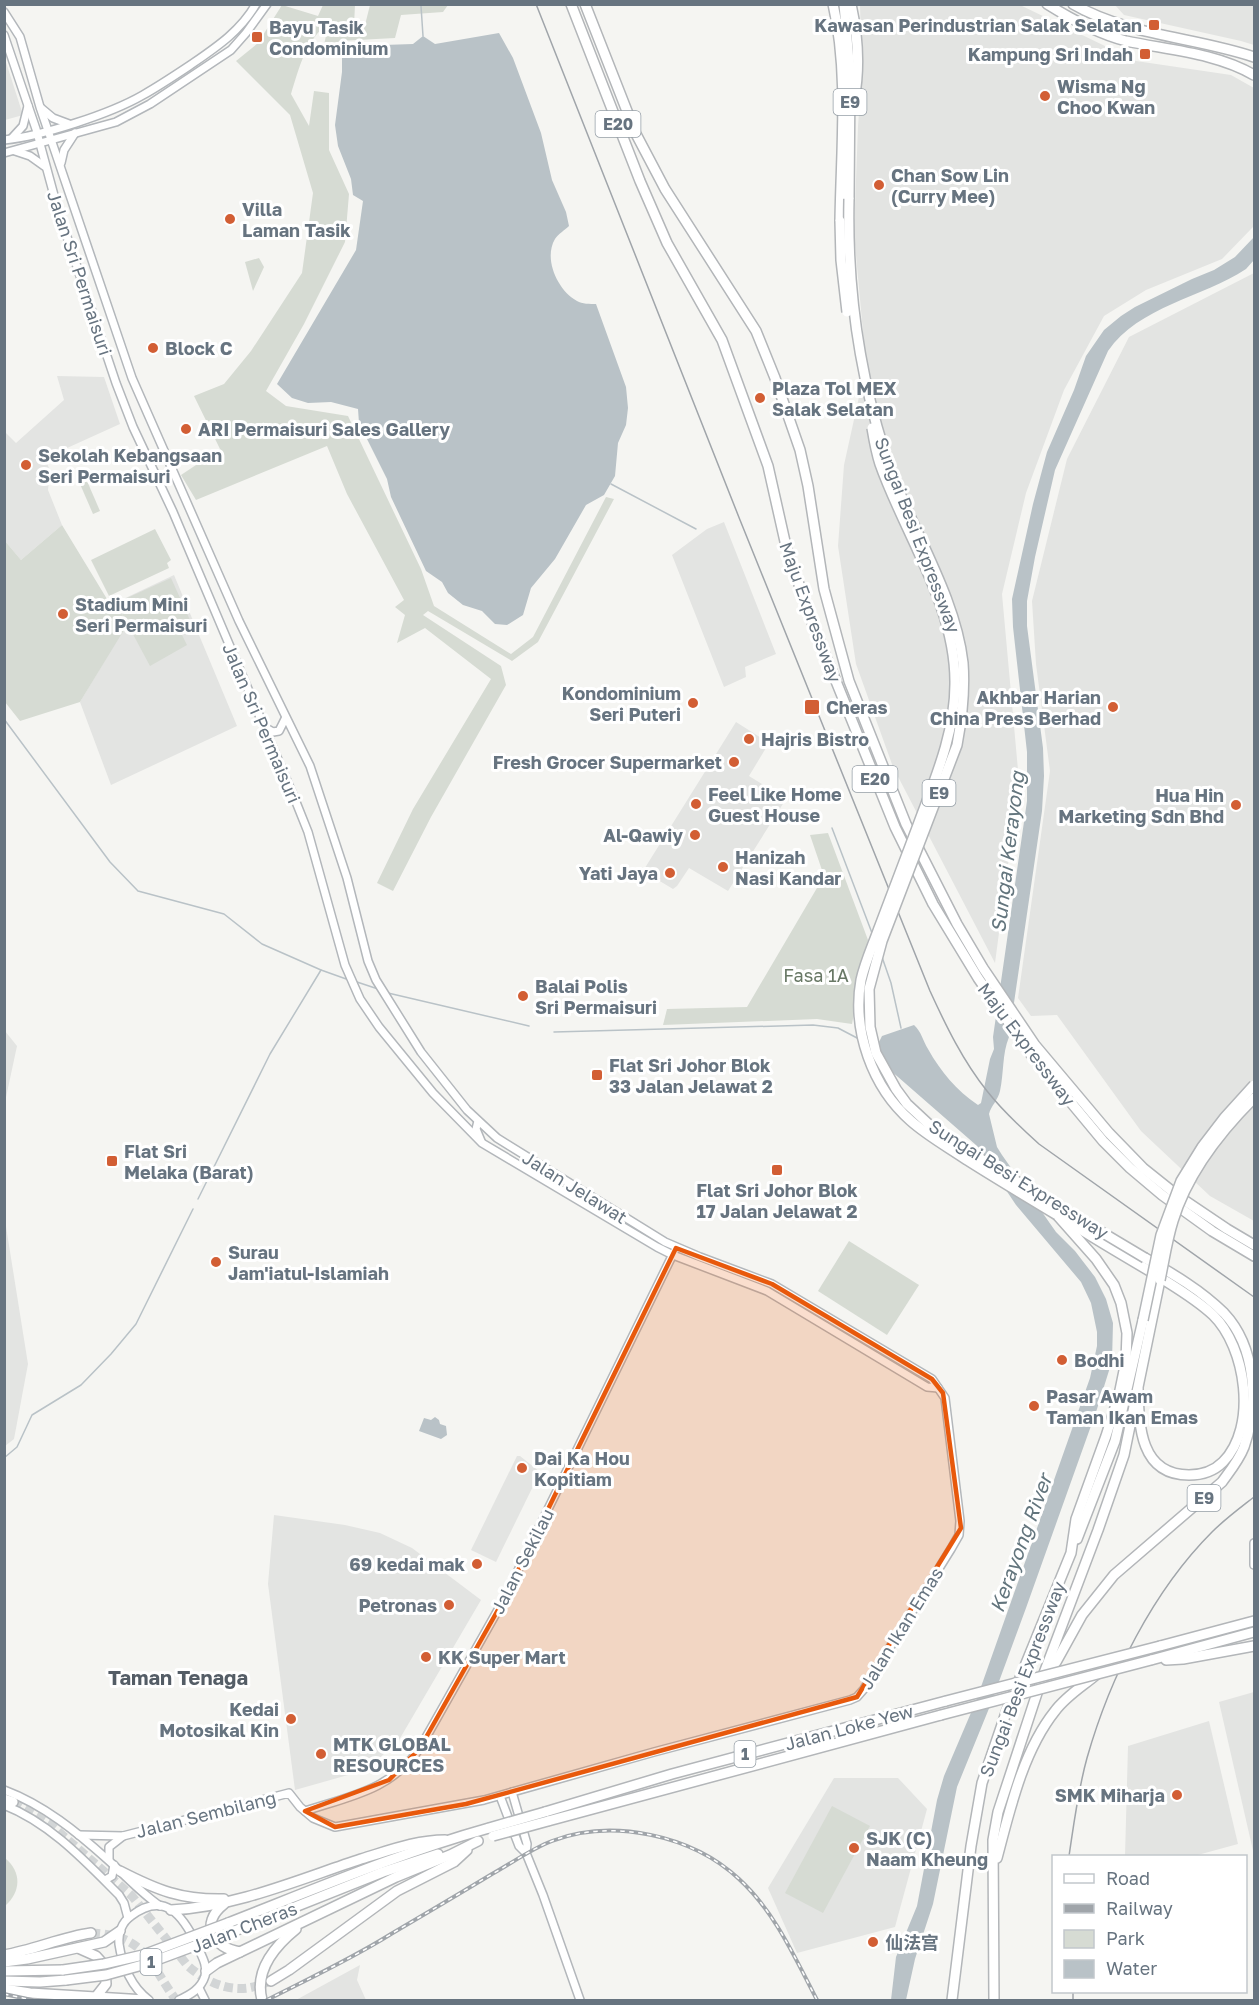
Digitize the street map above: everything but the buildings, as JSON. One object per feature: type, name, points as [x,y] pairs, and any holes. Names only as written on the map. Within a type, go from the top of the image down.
[{"type":"highway","name":"Maju Expressway","points":[[571,4],[640,181],[667,243],[722,340],[768,466],[786,546],[798,584],[856,733],[896,827],[930,898],[978,978],[1090,1126],[1130,1168],[1196,1219],[1254,1256]]},
{"type":"highway","name":"Maju Expressway","points":[[585,4],[620,96],[641,143],[665,189],[756,330],[768,359],[800,450],[824,589],[849,681],[906,824],[926,865],[982,968],[1032,1048],[1108,1133],[1143,1168],[1178,1196],[1254,1245]]},
{"type":"highway","name":"Sungai Besi Expressway","points":[[833,4],[839,31],[842,65],[841,250],[851,336],[879,462],[934,590],[946,626],[956,684],[943,759],[861,981],[859,1016],[865,1050],[871,1066],[888,1095],[910,1120],[1008,1187],[1057,1215],[1096,1259],[1114,1285],[1121,1303],[1127,1333],[1126,1361],[1119,1395],[1076,1519],[1071,1552],[1007,1710],[982,1783],[971,1846],[952,2001]]},
{"type":"highway","name":"Sungai Besi Expressway","points":[[844,4],[850,73],[849,276],[853,315],[863,370],[884,451],[940,584],[957,633],[963,662],[962,718],[957,745],[882,941],[869,989],[870,1027],[876,1053],[907,1104],[936,1131],[1196,1289],[1225,1314],[1245,1345],[1253,1391],[1251,1422],[1244,1447],[1222,1482],[1114,1575],[1082,1615],[1056,1662],[1041,1681],[998,1812],[993,1840],[994,2001]]},
{"type":"highway","points":[[849,127],[857,78],[857,48],[851,4]]},
{"type":"highway","points":[[1047,4],[1106,34],[1124,40],[1228,62],[1254,75]]},
{"type":"highway","points":[[1073,4],[1109,22],[1215,45],[1254,57]]},
{"type":"highway","points":[[1041,1681],[1124,1455],[1138,1389],[1161,1235],[1181,1181],[1202,1147],[1225,1117],[1254,1086]]},
{"type":"highway","points":[[1071,1552],[1115,1441],[1173,1220],[1187,1186],[1200,1164],[1234,1118],[1254,1098]]},
{"type":"highway","points":[[1057,1215],[1189,1295],[1214,1316],[1231,1342],[1244,1383],[1239,1432],[1232,1450],[1222,1463],[1197,1475],[1177,1475],[1163,1468],[1152,1458],[1144,1444],[1139,1425],[1138,1389]]},
{"type":"highway","name":"Jalan Loke Yew","points":[[546,1816],[672,1774],[1254,1621]]},
{"type":"highway","name":"Jalan Loke Yew","points":[[445,1840],[491,1832],[1254,1632]]},
{"type":"highway","points":[[1152,1660],[1183,1659],[1254,1646]]},
{"type":"highway","points":[[993,1871],[1024,1767],[1043,1730],[1065,1699],[1097,1674]]},
{"type":"highway","name":"Jalan Loke Yew","points":[[478,1841],[491,1832]]},
{"type":"highway","points":[[171,1910],[198,1908],[226,1902],[387,1851],[428,1840],[445,1840]]},
{"type":"highway","name":"Jalan Cheras","points":[[4,1980],[40,1982],[66,1980],[106,1975],[146,1964],[371,1867],[445,1840]]},
{"type":"highway","points":[[206,1971],[308,1919],[478,1841]]},
{"type":"highway","points":[[271,1981],[396,1891],[454,1862],[478,1841]]},
{"type":"highway","name":"Jalan Cheras","points":[[4,1971],[63,1970],[143,1955],[478,1841]]},
{"type":"highway","points":[[114,1866],[152,1888],[176,1896],[208,1899],[241,1898]]},
{"type":"highway","points":[[226,1902],[213,1916],[212,1932],[224,1948],[240,1952]]},
{"type":"highway","points":[[262,2001],[261,1979],[267,1962],[281,1942],[308,1919]]},
{"type":"highway","points":[[4,1962],[104,1942],[120,1931]]},
{"type":"highway","points":[[4,1955],[43,1947],[74,1935],[91,1933]]},
{"type":"highway","points":[[78,1948],[96,1956],[105,1966],[106,1984],[91,1999]]},
{"type":"highway","points":[[4,1989],[91,1999],[147,2001]]},
{"type":"street","points":[[8,140],[38,134],[69,124],[117,108],[142,96],[220,45],[239,28],[256,4]]},
{"type":"street","points":[[4,153],[116,122],[133,114],[231,50],[267,4]]},
{"type":"street","name":"Jalan Sri Permaisuri","points":[[4,12],[20,37],[40,107],[132,378],[239,621],[310,766],[347,878],[368,961],[376,981],[421,1052],[478,1121]]},
{"type":"street","name":"Jalan Sri Permaisuri","points":[[4,35],[38,134],[46,168],[116,382],[133,427],[173,512],[266,728],[308,832],[348,972],[360,999],[379,1027],[459,1121],[482,1143]]},
{"type":"street","points":[[8,140],[23,126],[28,106]]},
{"type":"street","points":[[40,107],[53,118],[69,124]]},
{"type":"street","points":[[60,166],[64,150],[75,133]]},
{"type":"street","points":[[14,151],[32,157],[46,168]]},
{"type":"street","points":[[173,512],[175,499],[186,500]]},
{"type":"street","points":[[266,728],[273,732],[279,731],[285,719]]},
{"type":"street","points":[[409,1063],[421,1052]]},
{"type":"street","points":[[459,1121],[470,1124],[478,1121]]},
{"type":"street","points":[[478,1121],[476,1129],[482,1143]]},
{"type":"street","name":"Jalan Jelawat","points":[[478,1121],[497,1138],[676,1248]]},
{"type":"street","name":"Jalan Jelawat","points":[[482,1143],[673,1255]]},
{"type":"street","points":[[676,1248],[784,1291],[932,1379],[938,1388]]},
{"type":"street","name":"Jalan Sekilau","points":[[305,1811],[377,1787],[409,1765],[503,1601],[676,1248]]},
{"type":"street","points":[[673,1255],[767,1291],[927,1387],[938,1388]]},
{"type":"street","name":"Jalan Ikan Emas","points":[[290,1793],[305,1811],[321,1823],[334,1827],[500,1796],[850,1700],[857,1696],[959,1535],[960,1521],[948,1416],[945,1398],[938,1388]]},
{"type":"street","points":[[1254,1543],[1254,1565]]},
{"type":"street","points":[[516,1807],[524,1794],[533,1787]]},
{"type":"street","points":[[4,1790],[39,1806],[80,1835],[143,1894],[160,1906],[171,1910],[186,1923],[206,1971],[199,1988],[179,2001]]},
{"type":"street","points":[[512,1792],[527,1844],[526,1853]]},
{"type":"street","name":"Jalan Sembilang","points":[[80,1835],[123,1836],[290,1793]]},
{"type":"street","points":[[500,1796],[519,1846],[526,1853],[580,2001]]},
{"type":"street","points":[[484,1800],[498,1804],[505,1810]]},
{"type":"street","points":[[8,1802],[49,1830],[105,1880],[122,1899],[128,1918]]},
{"type":"street","name":"Jalan Sembilang","points":[[114,1866],[109,1847],[123,1836]]},
{"type":"street","points":[[105,1880],[112,1876],[114,1866]]},
{"type":"street","points":[[147,2001],[129,1976],[121,1954],[120,1931],[128,1918],[142,1909],[160,1906]]},
{"type":"street","points":[[199,1988],[205,2001]]},
{"type":"highlighted area","points":[[676,1248],[772,1284],[932,1379],[943,1393],[961,1528],[857,1697],[466,1804],[335,1827],[305,1811],[389,1780],[420,1748],[503,1601]]},
{"type":"shaded area","points":[[860,5],[1020,5],[1136,61],[1231,75],[1254,88],[1253,227],[1222,259],[1146,290],[1104,316],[1064,390],[1026,493],[1002,594],[1019,781],[995,963],[893,767],[856,664],[838,546],[844,465],[866,365],[854,233],[862,73]]},
{"type":"shaded area","points":[[1115,5],[1254,5],[1254,45],[1124,15]]},
{"type":"shaded area","points":[[4,56],[23,115],[5,120],[4,120]]},
{"type":"shaded area","points":[[1254,273],[1254,1221],[1210,1196],[1141,1131],[1057,1015],[1031,1016],[1018,998],[1050,771],[1036,664],[1032,601],[1067,459],[1129,337]]},
{"type":"shaded area","name":"Sekolah Kebangsaan Seri Permaisuri","points":[[57,376],[104,377],[120,424],[45,458],[50,471],[48,490],[62,525],[21,560],[5,541],[4,431],[16,443],[64,400]]},
{"type":"shaded area","points":[[724,522],[776,654],[745,667],[746,677],[724,687],[672,555],[707,529]]},
{"type":"shaded area","points":[[174,575],[237,726],[111,785],[80,702],[126,625],[115,603]]},
{"type":"shaded area","points":[[736,722],[769,743],[749,776],[786,799],[728,891],[689,868],[673,889],[643,871]]},
{"type":"shaded area","points":[[5,1031],[17,1046],[5,1102]]},
{"type":"shaded area","points":[[4,1214],[28,1364],[14,1439],[5,1446]]},
{"type":"shaded area","points":[[517,1456],[540,1472],[496,1562],[471,1550]]},
{"type":"shaded area","points":[[274,1515],[345,1525],[380,1533],[412,1548],[481,1600],[399,1740],[372,1765],[348,1775],[295,1790],[268,1584]]},
{"type":"shaded area","points":[[1254,1692],[1254,1855],[1219,1702]]},
{"type":"shaded area","name":"SMK Miharja","points":[[1209,1721],[1238,1844],[1198,1855],[1125,1855],[1128,1746]]},
{"type":"shaded area","name":"SJK (C) Naam Kheung","points":[[834,1778],[898,1778],[927,1809],[895,1927],[797,1953],[768,1888]]},
{"type":"shaded area","points":[[360,1965],[357,1980],[366,2000],[296,2000]]},
{"type":"green space","points":[[282,5],[318,16],[323,5],[355,5],[354,25],[365,25],[370,5],[448,5],[443,12],[401,15],[395,38],[339,41],[330,54],[322,53],[329,23],[314,37],[304,55],[291,94],[309,126],[314,91],[329,93],[329,150],[349,194],[345,242],[304,324],[266,391],[286,406],[348,416],[421,569],[434,606],[511,654],[533,637],[606,497],[614,499],[538,642],[512,661],[428,611],[423,615],[501,666],[506,685],[431,817],[393,891],[377,883],[413,809],[491,679],[425,628],[397,643],[405,615],[395,607],[404,600],[347,494],[327,446],[196,500],[181,475],[220,449],[194,396],[224,384],[251,351],[302,273],[313,193],[290,115],[236,61],[258,43]]},
{"type":"green space","points":[[259,258],[264,267],[253,291],[245,262]]},
{"type":"green space","points":[[87,481],[100,511],[93,514],[80,484]]},
{"type":"green space","name":"Stadium Mini Seri Permaisuri","points":[[62,525],[107,599],[116,603],[171,578],[194,629],[182,635],[187,645],[150,666],[120,610],[127,625],[80,702],[20,721],[5,702],[5,541],[21,560]]},
{"type":"green space","points":[[155,529],[171,560],[167,563],[169,568],[109,596],[91,560]]},
{"type":"green space","name":"Fasa 1A","points":[[828,833],[868,940],[852,1024],[817,1019],[663,1025],[667,1009],[747,1007],[824,876],[810,835]]},
{"type":"green space","points":[[849,1241],[919,1285],[887,1335],[818,1291]]},
{"type":"green space","points":[[832,1806],[870,1826],[823,1913],[785,1893]]},
{"type":"green space","points":[[5,1858],[17,1876],[17,1888],[5,1906]]},
{"type":"water","points":[[499,33],[513,58],[541,133],[552,180],[566,212],[569,226],[556,237],[552,247],[554,274],[564,290],[577,301],[596,304],[626,387],[628,408],[626,425],[618,443],[615,476],[604,495],[586,505],[555,559],[531,588],[523,615],[507,625],[495,624],[482,611],[463,605],[448,593],[442,582],[426,571],[391,497],[387,479],[359,423],[358,409],[331,402],[308,403],[292,398],[277,384],[356,250],[363,201],[353,195],[351,179],[338,146],[335,125],[342,72],[342,52],[354,46],[413,44],[423,36],[435,44]]},
{"type":"water","points":[[1254,237],[1254,260],[1246,269],[1136,323],[1108,351],[1055,470],[1035,557],[1027,601],[1027,626],[1043,748],[1042,811],[1001,1084],[999,1094],[989,1114],[997,1147],[1002,1155],[1056,1232],[1075,1251],[1095,1277],[1106,1299],[1113,1323],[1112,1361],[1026,1608],[957,1787],[933,1904],[915,1959],[906,2000],[891,2000],[896,1957],[917,1906],[937,1800],[944,1776],[976,1701],[1090,1378],[1097,1346],[1097,1332],[1091,1303],[1081,1282],[1016,1205],[976,1145],[890,1070],[882,1059],[879,1042],[882,1036],[914,1025],[950,1080],[978,1105],[981,1103],[994,1049],[993,1037],[1027,801],[1027,752],[1012,599],[1047,452],[1086,356],[1104,330],[1135,307],[1214,270],[1235,257]]},
{"type":"water","points":[[435,1417],[440,1424],[446,1426],[447,1435],[441,1439],[419,1431],[424,1418],[431,1420]]},
{"type":"waterway","points":[[423,4],[421,6],[423,36]]},
{"type":"waterway","points":[[611,484],[696,529]]},
{"type":"waterway","points":[[4,719],[110,862],[138,891],[224,914],[262,944],[349,980]]},
{"type":"waterway","points":[[832,828],[872,933]]},
{"type":"waterway","points":[[882,957],[891,983],[901,1028]]},
{"type":"waterway","points":[[198,1199],[270,1054],[321,970]]},
{"type":"waterway","points":[[357,982],[378,989]]},
{"type":"waterway","points":[[388,993],[529,1026]]},
{"type":"waterway","points":[[554,1032],[813,1025],[838,1028],[859,1039]]},
{"type":"waterway","points":[[4,1458],[17,1447],[32,1415],[81,1385],[136,1324],[193,1209]]},
{"type":"tunnel","points":[[13,1802],[52,1826],[132,1896],[187,1965],[200,1975],[231,1988],[251,1987],[271,1981]]},
{"type":"tunnel","points":[[91,1933],[124,1939],[135,1945],[152,1963],[176,2000]]},
{"type":"tram line","points":[[536,4],[740,520],[930,991],[956,1043],[978,1080],[1039,1144],[1254,1297]]},
{"type":"tram line","points":[[1069,1855],[1087,1758],[1121,1666],[1153,1608],[1191,1555],[1217,1527],[1254,1497]]},
{"type":"tram line","points":[[1073,1993],[1073,2000]]},
{"type":"railway","points":[[267,2000],[361,1952],[537,1848],[575,1834],[600,1831],[625,1831],[650,1835],[698,1851],[720,1864],[752,1892],[774,1921],[817,2000]]},
{"type":"railway","points":[[4,1994],[32,2000]]},
{"type":"place","name":"Kawasan Perindustrian Salak Selatan","points":[[1154,25]]},
{"type":"place","name":"Bayu Tasik Condominium","points":[[257,37]]},
{"type":"place","name":"Kampung Sri Indah","points":[[1145,54]]},
{"type":"place","name":"Wisma Ng Choo Kwan","points":[[1045,96]]},
{"type":"place","name":"Chan Sow Lin (Curry Mee)","points":[[879,185]]},
{"type":"place","name":"Villa Laman Tasik","points":[[230,219]]},
{"type":"place","name":"Block C","points":[[153,348]]},
{"type":"place","name":"Plaza Tol MEX Salak Selatan","points":[[760,398]]},
{"type":"place","name":"ARI Permaisuri Sales Gallery","points":[[186,429]]},
{"type":"place","name":"Sekolah Kebangsaan Seri Permaisuri","points":[[26,465]]},
{"type":"place","name":"Stadium Mini Seri Permaisuri","points":[[63,614]]},
{"type":"place","name":"Kondominium Seri Puteri","points":[[693,703]]},
{"type":"place","name":"Cheras","points":[[812,707]]},
{"type":"place","name":"Akhbar Harian China Press Berhad","points":[[1113,707]]},
{"type":"place","name":"Hajris Bistro","points":[[749,739]]},
{"type":"place","name":"Fresh Grocer Supermarket","points":[[734,762]]},
{"type":"place","name":"Feel Like Home Guest House","points":[[696,804]]},
{"type":"place","name":"Hua Hin Marketing Sdn Bhd","points":[[1236,805]]},
{"type":"place","name":"Al-Qawiy","points":[[695,835]]},
{"type":"place","name":"Hanizah Nasi Kandar","points":[[723,867]]},
{"type":"place","name":"Yati Jaya","points":[[670,873]]},
{"type":"place","name":"Balai Polis Sri Permaisuri","points":[[523,996]]},
{"type":"place","name":"Flat Sri Johor Blok 33 Jalan Jelawat 2","points":[[597,1075]]},
{"type":"place","name":"Flat Sri Melaka (Barat)","points":[[112,1161]]},
{"type":"place","name":"Flat Sri Johor Blok 17 Jalan Jelawat 2","points":[[777,1170]]},
{"type":"place","name":"Surau Jam'iatul-Islamiah","points":[[216,1262]]},
{"type":"place","name":"Bodhi","points":[[1062,1360]]},
{"type":"place","name":"Pasar Awam Taman Ikan Emas","points":[[1034,1406]]},
{"type":"place","name":"Dai Ka Hou Kopitiam","points":[[522,1468]]},
{"type":"place","name":"69 kedai mak","points":[[477,1564]]},
{"type":"place","name":"Petronas","points":[[449,1605]]},
{"type":"place","name":"KK Super Mart","points":[[426,1657]]},
{"type":"place","name":"Kedai Motosikal Kin","points":[[291,1719]]},
{"type":"place","name":"MTK GLOBAL RESOURCES","points":[[321,1754]]},
{"type":"place","name":"SMK Miharja","points":[[1177,1795]]},
{"type":"place","name":"SJK (C) Naam Kheung","points":[[854,1848]]},
{"type":"place","name":"仙法宫","points":[[873,1942]]},
{"type":"district","name":"Taman Tenaga","points":[[178,1677]]},
{"type":"water label","name":"Sungai Kerayong","points":[[1007,852]]},
{"type":"water label","name":"Kerayong River","points":[[1020,1543]]}]
